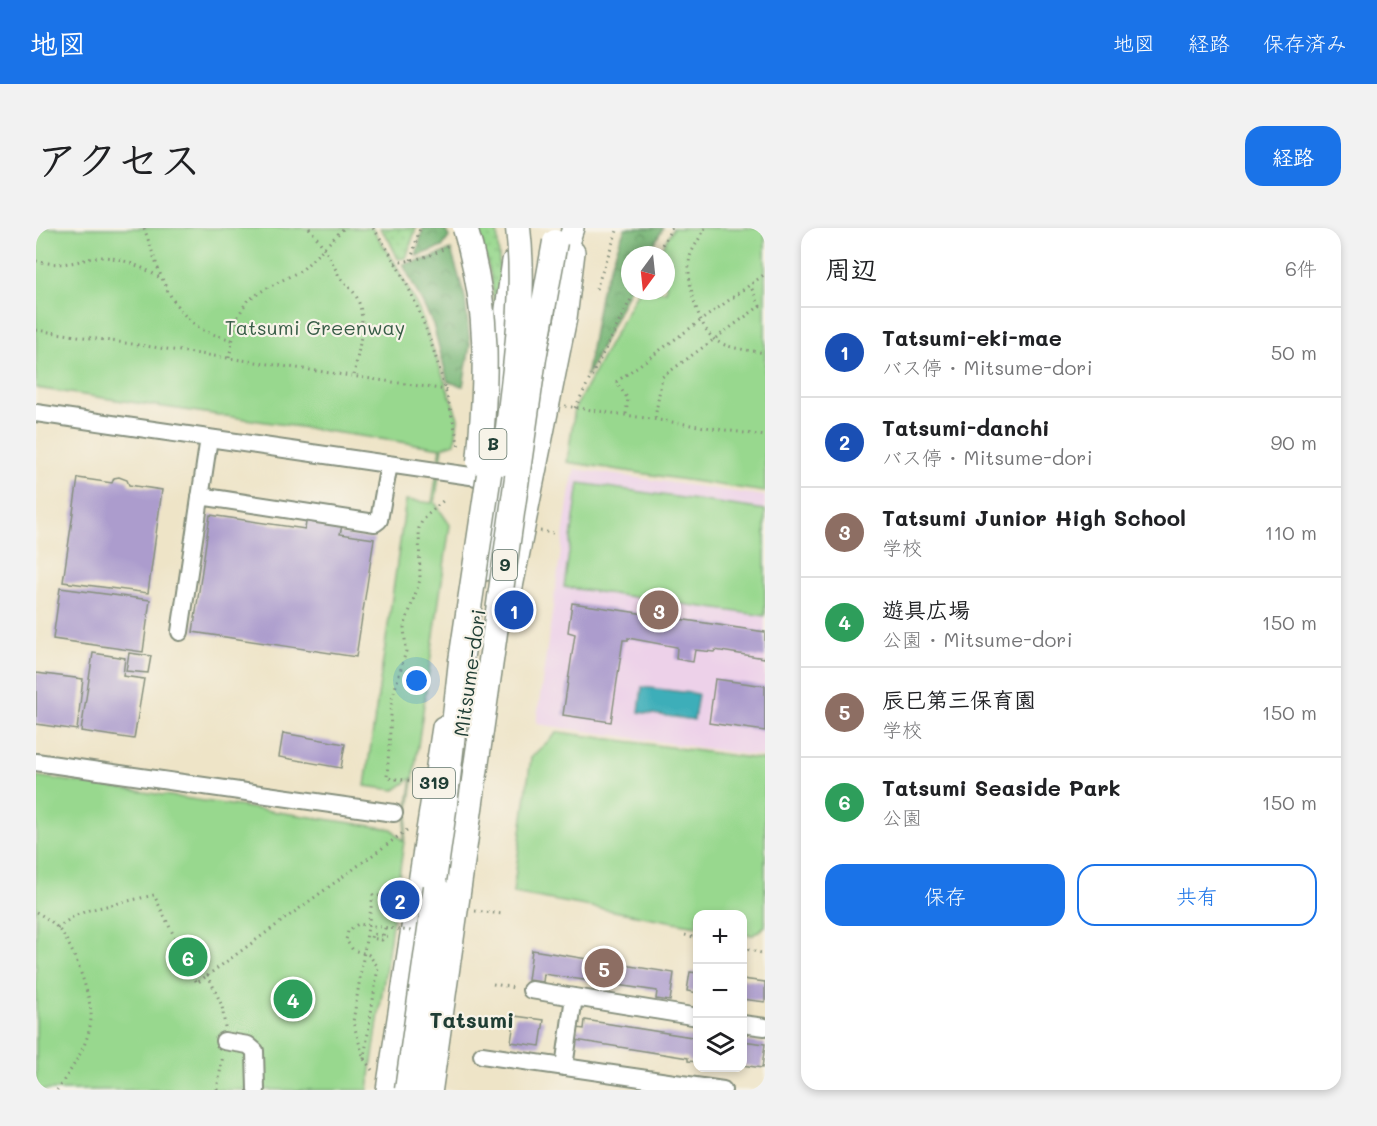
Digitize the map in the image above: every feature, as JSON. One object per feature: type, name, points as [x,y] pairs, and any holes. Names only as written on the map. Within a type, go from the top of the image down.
[{"type":"highway","points":[[458,889],[518,331],[520,262],[518,228]]},
{"type":"highway","name":"B","points":[[461,661],[512,320],[535,228]]},
{"type":"highway","name":"9","points":[[429,1090],[534,358],[559,228]]},
{"type":"highway","name":"9","points":[[407,1090],[436,887],[461,661],[486,364],[480,294],[459,234]]},
{"type":"main road","name":"Mitsume-dori","points":[[387,1090],[518,228]]},
{"type":"main road","name":"Mitsume-dori","points":[[412,1090],[484,571],[526,369],[573,228]]},
{"type":"main road","points":[[439,1090],[511,591],[566,318],[578,228]]},
{"type":"street","points":[[36,413],[532,486]]},
{"type":"street","points":[[180,632],[209,438]]},
{"type":"street","points":[[200,496],[375,523],[379,520],[389,464]]},
{"type":"street","points":[[36,762],[394,813]]},
{"type":"street","points":[[531,990],[693,1016]]},
{"type":"street","points":[[564,1067],[574,997]]},
{"type":"street","points":[[747,1025],[765,1028]]},
{"type":"street","points":[[224,1041],[248,1045],[255,1051],[256,1090]]},
{"type":"street","points":[[482,1055],[723,1090]]},
{"type":"path","points":[[144,228],[162,279],[175,304],[196,326],[208,333],[232,340]]},
{"type":"path","points":[[309,228],[326,248],[343,283],[353,292],[360,308],[361,330],[354,377]]},
{"type":"path","points":[[229,358],[237,318],[247,301],[302,270],[344,228]]},
{"type":"path","points":[[373,228],[388,249],[419,310],[447,390],[459,448]]},
{"type":"path","points":[[411,260],[420,228]]},
{"type":"path","points":[[596,288],[618,228]]},
{"type":"path","points":[[661,246],[672,228]]},
{"type":"path","points":[[705,228],[690,257],[690,287],[701,321],[714,339],[727,345],[765,353]]},
{"type":"path","points":[[395,263],[445,249],[459,234]]},
{"type":"path","points":[[36,261],[48,264],[68,264],[103,257],[149,270],[162,279]]},
{"type":"path","points":[[626,414],[628,399],[616,382],[765,274]]},
{"type":"path","points":[[655,418],[662,377],[760,306],[750,285]]},
{"type":"path","points":[[575,408],[630,300]]},
{"type":"path","points":[[36,330],[447,390]]},
{"type":"path","points":[[548,403],[765,436]]},
{"type":"path","points":[[415,781],[387,778],[392,699],[405,651],[404,627],[420,580],[419,528],[423,519],[445,499]]},
{"type":"path","points":[[57,928],[74,916],[89,910],[154,895],[196,983],[408,830]]},
{"type":"path","points":[[372,1071],[364,1059],[353,1022],[373,895],[398,898]]},
{"type":"path","points":[[471,911],[503,914]]},
{"type":"path","points":[[36,912],[47,917],[63,933],[84,982],[92,1019],[80,1056],[57,1090]]},
{"type":"path","points":[[385,928],[384,934],[382,940],[371,938],[372,934],[382,935],[392,937]]},
{"type":"path","points":[[685,935],[693,937]]},
{"type":"path","points":[[747,949],[765,954]]},
{"type":"path","points":[[208,975],[223,1013],[224,1041],[217,1090]]},
{"type":"path","points":[[493,984],[531,990]]},
{"type":"shaded area","points":[[575,469],[765,496],[765,757],[536,724],[570,489]]},
{"type":"green space","name":"Tatsumi Greenway","points":[[36,228],[372,228],[395,263],[419,310],[458,418],[455,443],[443,447],[435,503],[450,525],[368,1090],[36,1090],[36,776],[392,829],[403,841],[412,778],[395,790],[365,786],[406,500],[432,503],[441,448],[36,388]]},
{"type":"green space","points":[[380,228],[416,228],[406,258],[398,259]]},
{"type":"green space","points":[[423,228],[444,228],[449,237],[442,247],[416,256]]},
{"type":"green space","points":[[478,228],[497,228],[501,290],[497,332],[491,277]]},
{"type":"green space","points":[[625,228],[663,228],[653,246],[621,246],[621,300],[624,300],[586,378],[601,291]]},
{"type":"green space","points":[[673,228],[765,228],[765,492],[567,462],[575,408],[633,300],[675,300],[675,246],[663,246]]},
{"type":"green space","points":[[451,250],[465,298],[470,345],[463,386],[448,382],[433,324],[403,264],[427,259]]},
{"type":"green space","points":[[579,483],[765,510],[765,616],[564,587]]},
{"type":"green space","points":[[558,732],[765,760],[765,926],[753,935],[747,934],[747,910],[693,910],[693,925],[513,893],[531,757]]},
{"type":"water","points":[[642,687],[698,694],[694,720],[639,712]]},
{"type":"building","points":[[119,477],[127,480],[129,485],[162,490],[148,593],[63,582],[78,478],[112,483],[114,478]]},
{"type":"building","points":[[210,515],[305,529],[307,516],[343,522],[340,534],[374,539],[356,657],[193,632]]},
{"type":"building","points":[[60,588],[150,600],[143,652],[53,639]]},
{"type":"building","points":[[572,603],[765,632],[765,658],[715,650],[714,652],[695,650],[693,662],[676,659],[677,647],[628,638],[628,640],[623,640],[611,722],[563,715],[575,634],[568,632]]},
{"type":"building","points":[[93,653],[125,658],[123,676],[144,679],[134,739],[81,731]]},
{"type":"building","points":[[129,653],[151,656],[148,673],[126,671]]},
{"type":"building","points":[[36,673],[83,679],[77,730],[36,724]]},
{"type":"building","points":[[715,679],[765,686],[765,731],[709,723]]},
{"type":"building","points":[[283,733],[345,744],[341,768],[279,757]]},
{"type":"building","points":[[532,950],[674,973],[670,1001],[656,999],[657,991],[544,974],[543,982],[528,980]]},
{"type":"building","points":[[690,972],[693,972],[693,992],[687,991]]},
{"type":"building","points":[[747,980],[765,982],[765,1002],[747,1000]]},
{"type":"building","points":[[515,1016],[544,1020],[540,1046],[511,1042]]},
{"type":"building","points":[[585,1020],[693,1037],[693,1062],[688,1061],[688,1058],[575,1040],[577,1028],[584,1029]]},
{"type":"building","points":[[747,1042],[765,1044],[762,1068],[747,1066]]},
{"type":"place","name":"Tatsumi-eki-mae","points":[[514,610]]},
{"type":"place","name":"Tatsumi Junior High School","points":[[659,610]]},
{"type":"place","name":"Tatsumi-danchi","points":[[400,900]]},
{"type":"place","name":"Tatsumi Seaside Park","points":[[188,957]]},
{"type":"place","name":"辰巳第三保育園","points":[[604,968]]},
{"type":"place","name":"遊具広場","points":[[293,999]]},
{"type":"district","name":"Tatsumi","points":[[472,1020]]}]
